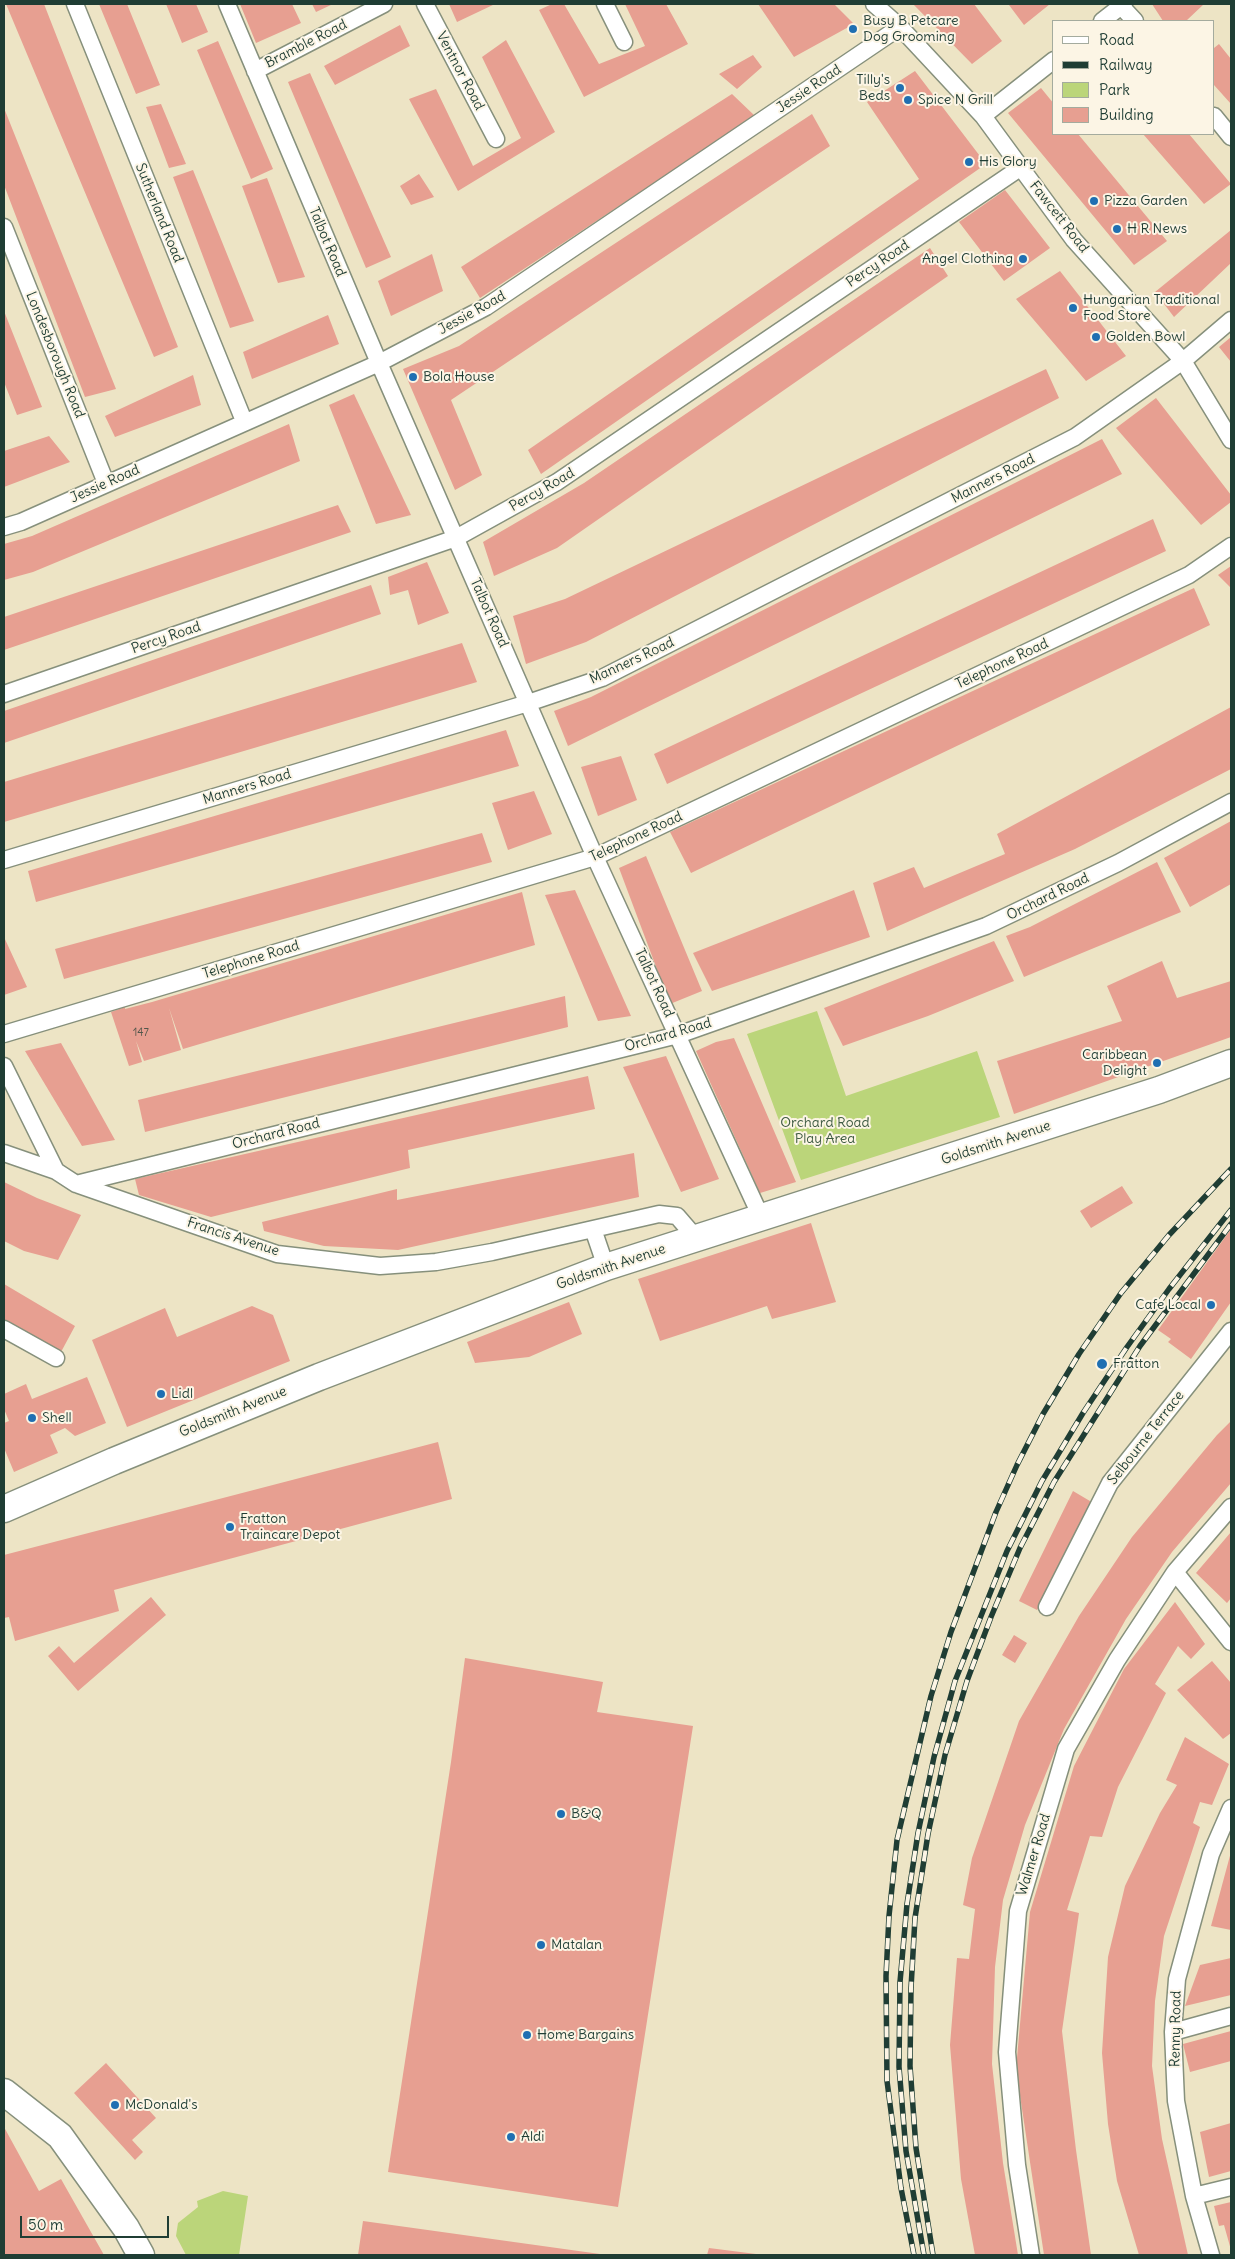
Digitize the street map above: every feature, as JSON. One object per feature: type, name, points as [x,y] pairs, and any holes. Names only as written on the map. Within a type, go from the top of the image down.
[{"type":"main road","name":"Goldsmith Avenue","points":[[4,1509],[114,1461],[319,1377],[606,1266],[1159,1090],[1231,1063]]},
{"type":"main road","points":[[4,2092],[60,2136],[126,2228],[141,2255]]},
{"type":"street","name":"Sutherland Road","points":[[75,4],[244,422]]},
{"type":"street","name":"Talbot Road","points":[[227,4],[378,363],[595,857],[761,1217]]},
{"type":"street","name":"Bramble Road","points":[[255,70],[384,4]]},
{"type":"street","name":"Ventnor Road","points":[[425,4],[496,139]]},
{"type":"street","points":[[605,4],[624,42]]},
{"type":"street","name":"Fawcett Road","points":[[874,4],[900,27],[984,116],[1074,240],[1183,361],[1231,440]]},
{"type":"street","points":[[1103,20],[1122,5],[1133,20]]},
{"type":"street","name":"Jessie Road","points":[[4,527],[21,522],[378,363],[486,307],[900,27]]},
{"type":"street","points":[[984,116],[1052,62]]},
{"type":"street","points":[[1215,117],[1231,137]]},
{"type":"street","name":"Percy Road","points":[[4,694],[456,538],[557,482],[1020,168]]},
{"type":"street","name":"Londesborough Road","points":[[4,227],[106,483]]},
{"type":"street","name":"Manners Road","points":[[4,860],[528,703],[602,678],[1075,437],[1183,361],[1231,320]]},
{"type":"street","name":"Telephone Road","points":[[4,1034],[595,857],[1189,575],[1231,546]]},
{"type":"street","name":"Orchard Road","points":[[76,1184],[678,1035],[986,926],[1118,863],[1231,802]]},
{"type":"street","points":[[4,1066],[56,1171]]},
{"type":"street","name":"Francis Avenue","points":[[4,1153],[56,1171],[76,1184],[277,1254],[380,1266],[455,1259],[659,1214],[677,1216],[688,1226],[696,1238]]},
{"type":"street","points":[[593,1229],[606,1266]]},
{"type":"street","points":[[4,1329],[56,1358]]},
{"type":"street","name":"Selbourne Terrace","points":[[1047,1607],[1110,1482],[1231,1331]]},
{"type":"street","name":"Walmer Road","points":[[1031,2255],[1017,2165],[1007,2052],[1018,1911],[1066,1749],[1117,1660],[1175,1572],[1231,1507]]},
{"type":"street","points":[[1175,1572],[1231,1642]]},
{"type":"street","name":"Renny Road","points":[[1211,2255],[1194,2196],[1176,2101],[1173,2032],[1177,1979],[1211,1854],[1231,1808]]},
{"type":"street","points":[[1173,2032],[1231,2016]]},
{"type":"street","points":[[1194,2196],[1231,2186]]},
{"type":"green space","name":"Orchard Road Play Area","points":[[817,1011],[846,1096],[977,1051],[1000,1117],[801,1180],[747,1034]]},
{"type":"green space","points":[[223,2191],[248,2196],[239,2255],[186,2255],[176,2236],[178,2223],[198,2207],[197,2201]]},
{"type":"building","points":[[6,4],[44,4],[178,347],[154,357]]},
{"type":"building","points":[[99,4],[127,4],[160,85],[136,94]]},
{"type":"building","points":[[166,4],[196,4],[208,32],[182,43]]},
{"type":"building","points":[[240,4],[292,4],[301,23],[256,43]]},
{"type":"building","points":[[312,4],[333,4],[316,12]]},
{"type":"building","points":[[449,4],[495,4],[457,22]]},
{"type":"building","points":[[552,4],[564,4],[599,64],[645,46],[625,4],[666,4],[688,44],[584,97],[539,10]]},
{"type":"building","points":[[758,4],[834,4],[854,24],[794,57]]},
{"type":"building","points":[[913,4],[974,4],[1002,41],[972,64]]},
{"type":"building","points":[[1050,4],[1024,25],[1009,5]]},
{"type":"building","points":[[1152,4],[1204,4],[1187,20],[1162,20]]},
{"type":"building","points":[[400,25],[410,46],[335,85],[324,66]]},
{"type":"building","points":[[506,40],[555,132],[458,191],[409,99],[436,89],[473,166],[521,138],[482,57]]},
{"type":"building","points":[[218,41],[273,169],[251,179],[197,50]]},
{"type":"building","points":[[1219,44],[1231,59],[1231,104],[1215,86],[1215,47]]},
{"type":"building","points":[[753,55],[762,67],[737,89],[719,74]]},
{"type":"building","points":[[915,71],[986,164],[541,474],[528,450],[919,179],[867,102]]},
{"type":"building","points":[[310,73],[391,257],[366,268],[288,82]]},
{"type":"building","points":[[1041,88],[1052,102],[1052,135],[1079,135],[1167,241],[1134,265],[1008,113]]},
{"type":"building","points":[[732,94],[755,116],[480,298],[461,267]]},
{"type":"building","points":[[161,104],[186,164],[169,168],[146,107]]},
{"type":"building","points":[[4,108],[116,389],[85,397],[4,185]]},
{"type":"building","points":[[812,114],[830,146],[451,400],[482,475],[455,490],[403,369],[459,346]]},
{"type":"building","points":[[1144,135],[1190,135],[1231,184],[1204,204]]},
{"type":"building","points":[[193,170],[254,321],[230,328],[173,177]]},
{"type":"building","points":[[419,174],[434,197],[411,205],[400,186]]},
{"type":"building","points":[[267,178],[305,277],[278,283],[242,186]]},
{"type":"building","points":[[1005,190],[1050,248],[1004,281],[959,222]]},
{"type":"building","points":[[1231,230],[1231,263],[1174,317],[1155,292]]},
{"type":"building","points":[[930,248],[948,276],[557,548],[494,576],[483,542],[584,483]]},
{"type":"building","points":[[432,254],[443,291],[391,316],[378,281]]},
{"type":"building","points":[[1060,271],[1126,356],[1086,381],[1016,299]]},
{"type":"building","points":[[4,311],[42,407],[17,415],[4,382]]},
{"type":"building","points":[[328,315],[339,344],[252,379],[243,352]]},
{"type":"building","points":[[1231,337],[1231,362],[1219,347]]},
{"type":"building","points":[[1046,369],[1059,398],[586,642],[526,664],[513,616],[565,599]]},
{"type":"building","points":[[193,375],[201,405],[115,437],[105,416]]},
{"type":"building","points":[[354,394],[411,515],[376,524],[329,405]]},
{"type":"building","points":[[1156,398],[1231,495],[1231,502],[1201,525],[1116,428]]},
{"type":"building","points":[[289,424],[300,461],[33,572],[4,580],[4,544],[32,536]]},
{"type":"building","points":[[49,436],[70,462],[4,487],[4,451]]},
{"type":"building","points":[[1102,439],[1122,474],[568,746],[554,711],[591,697]]},
{"type":"building","points":[[338,505],[351,532],[4,650],[4,617]]},
{"type":"building","points":[[1153,519],[1166,551],[667,784],[654,754]]},
{"type":"building","points":[[427,562],[449,613],[418,625],[408,590],[390,595],[388,577]]},
{"type":"building","points":[[1231,566],[1231,588],[1218,575]]},
{"type":"building","points":[[371,585],[381,614],[4,743],[4,711]]},
{"type":"building","points":[[1194,588],[1210,625],[691,873],[670,832]]},
{"type":"building","points":[[462,643],[477,682],[4,822],[4,782]]},
{"type":"building","points":[[1231,707],[1231,769],[1075,849],[887,931],[873,883],[914,867],[924,888],[1005,854],[997,834]]},
{"type":"building","points":[[506,730],[519,766],[36,902],[28,871]]},
{"type":"building","points":[[621,756],[637,800],[598,816],[581,767]]},
{"type":"building","points":[[534,791],[552,834],[508,850],[492,803]]},
{"type":"building","points":[[1231,821],[1231,884],[1190,907],[1164,858]]},
{"type":"building","points":[[482,833],[492,862],[64,979],[55,949]]},
{"type":"building","points":[[646,856],[702,991],[670,1004],[619,868]]},
{"type":"building","points":[[1157,862],[1181,912],[1024,977],[1006,936],[1030,927]]},
{"type":"building","points":[[575,890],[631,1016],[598,1021],[545,895]]},
{"type":"building","points":[[854,890],[870,937],[712,991],[693,953]]},
{"type":"building","points":[[522,892],[535,945],[183,1049],[169,1008],[181,1050],[144,1061],[136,1041],[142,1062],[129,1066],[111,1012],[125,1007],[125,1009],[152,1002]]},
{"type":"building","points":[[4,937],[27,987],[4,995]]},
{"type":"building","points":[[994,941],[1014,981],[928,1016],[843,1046],[824,1008]]},
{"type":"building","points":[[1162,961],[1177,998],[1231,981],[1231,1037],[1014,1114],[997,1061],[1122,1021],[1107,986]]},
{"type":"building","points":[[565,996],[568,1027],[145,1132],[138,1100]]},
{"type":"building","points":[[734,1038],[796,1182],[760,1193],[696,1051],[716,1042]]},
{"type":"building","points":[[61,1043],[115,1140],[82,1146],[25,1051]]},
{"type":"building","points":[[666,1056],[719,1179],[681,1192],[623,1067]]},
{"type":"building","points":[[588,1076],[595,1109],[408,1150],[410,1168],[211,1217],[139,1195],[135,1179]]},
{"type":"building","points":[[634,1153],[639,1197],[398,1250],[324,1246],[264,1231],[262,1222],[397,1189],[397,1200]]},
{"type":"building","points":[[4,1182],[37,1198],[81,1215],[58,1260],[24,1251],[4,1241]]},
{"type":"building","points":[[1122,1186],[1133,1203],[1091,1228],[1080,1211]]},
{"type":"building","points":[[811,1223],[836,1302],[772,1319],[767,1306],[660,1341],[638,1279]]},
{"type":"building","points":[[1231,1229],[1231,1302],[1191,1359],[1168,1342],[1171,1339],[1158,1330]]},
{"type":"building","points":[[4,1284],[75,1326],[61,1352],[4,1320]]},
{"type":"building","points":[[569,1302],[582,1334],[529,1357],[475,1363],[467,1342]]},
{"type":"building","name":"Lidl","points":[[252,1306],[273,1315],[290,1361],[127,1427],[92,1340],[165,1308],[177,1337]]},
{"type":"building","points":[[87,1377],[106,1423],[75,1436],[65,1428],[50,1435],[58,1453],[14,1472],[4,1448],[4,1423],[9,1421],[4,1409],[4,1394],[26,1384],[32,1399]]},
{"type":"building","points":[[1231,1421],[1231,1483],[1172,1552],[1126,1619],[1064,1729],[1025,1825],[1003,1900],[995,1967],[992,2064],[1003,2163],[1018,2255],[975,2255],[961,2179],[950,2045],[957,1958],[969,1959],[975,1909],[963,1905],[972,1858],[1019,1721],[1079,1616],[1132,1537],[1217,1435]]},
{"type":"building","name":"Fratton Traincare Depot","points":[[438,1442],[452,1499],[114,1590],[119,1611],[15,1641],[9,1617],[4,1618],[4,1555]]},
{"type":"building","points":[[1073,1491],[1095,1504],[1037,1610],[1019,1601]]},
{"type":"building","points":[[1231,1532],[1231,1598],[1227,1603],[1196,1573]]},
{"type":"building","points":[[151,1597],[166,1615],[78,1691],[48,1656],[59,1646],[74,1663]]},
{"type":"building","points":[[1175,1602],[1205,1644],[1191,1659],[1178,1646],[1155,1684],[1166,1693],[1118,1787],[1102,1837],[1090,1836],[1067,1910],[1079,1913],[1062,2031],[1091,2255],[1044,2255],[1016,2069],[1030,1912],[1074,1766],[1124,1669]]},
{"type":"building","points":[[1014,1635],[1027,1643],[1015,1663],[1002,1655]]},
{"type":"building","points":[[465,1658],[603,1682],[597,1712],[693,1726],[618,2207],[388,2172],[451,1762]]},
{"type":"building","points":[[1212,1661],[1231,1683],[1231,1733],[1223,1739],[1177,1690]]},
{"type":"building","points":[[1185,1737],[1229,1764],[1212,1805],[1200,1802],[1193,1823],[1200,1827],[1164,1936],[1155,2001],[1152,2066],[1162,2139],[1188,2255],[1139,2255],[1117,2181],[1108,2124],[1102,2053],[1108,1957],[1125,1886],[1160,1813],[1177,1785],[1166,1780]]},
{"type":"building","points":[[1231,1852],[1231,1930],[1211,1926]]},
{"type":"building","points":[[1231,1958],[1231,1995],[1185,2006],[1200,1965]]},
{"type":"building","points":[[1231,2031],[1231,2061],[1190,2072],[1183,2044]]},
{"type":"building","name":"McDonald's","points":[[106,2063],[156,2118],[132,2140],[143,2152],[135,2160],[74,2093]]},
{"type":"building","points":[[1231,2123],[1231,2171],[1209,2177],[1200,2132]]},
{"type":"building","points":[[4,2127],[39,2191],[61,2179],[104,2255],[4,2255]]},
{"type":"building","points":[[1231,2202],[1231,2250],[1224,2225],[1219,2226],[1214,2206]]},
{"type":"building","points":[[363,2221],[600,2254],[358,2255]]},
{"type":"building","points":[[709,2248],[756,2254],[756,2255],[707,2255]]},
{"type":"railway","points":[[914,2255],[901,2188],[887,2081],[886,1976],[889,1916],[897,1840],[931,1696],[951,1632],[996,1512],[1043,1414],[1079,1354],[1121,1293],[1169,1235],[1231,1169]]},
{"type":"railway","points":[[924,2255],[906,2151],[899,2067],[900,1982],[907,1904],[918,1833],[934,1757],[955,1681],[1007,1551],[1042,1481],[1083,1413],[1127,1347],[1169,1289],[1231,1210]]},
{"type":"railway","points":[[933,2255],[916,2148],[910,2066],[911,1988],[915,1918],[928,1834],[945,1755],[967,1681],[991,1617],[1020,1548],[1054,1482],[1140,1346],[1231,1224]]},
{"type":"place","name":"Busy B Petcare Dog Grooming","points":[[853,29]]},
{"type":"place","name":"Tilly's Beds","points":[[900,88]]},
{"type":"place","name":"Spice N Grill","points":[[908,100]]},
{"type":"place","name":"His Glory","points":[[969,162]]},
{"type":"place","name":"Pizza Garden","points":[[1094,201]]},
{"type":"place","name":"H R News","points":[[1117,229]]},
{"type":"place","name":"Angel Clothing","points":[[1023,259]]},
{"type":"place","name":"Hungarian Traditional Food Store","points":[[1073,308]]},
{"type":"place","name":"Golden Bowl","points":[[1096,337]]},
{"type":"place","name":"Bola House","points":[[413,377]]},
{"type":"place","name":"Caribbean Delight","points":[[1157,1063]]},
{"type":"place","name":"Cafe Local","points":[[1211,1305]]},
{"type":"place","name":"Fratton","points":[[1102,1364]]},
{"type":"place","name":"Lidl","points":[[161,1394]]},
{"type":"place","name":"Shell","points":[[32,1418]]},
{"type":"place","name":"Fratton Traincare Depot","points":[[230,1527]]},
{"type":"place","name":"B&Q","points":[[561,1814]]},
{"type":"place","name":"Matalan","points":[[541,1945]]},
{"type":"place","name":"Home Bargains","points":[[527,2035]]},
{"type":"place","name":"McDonald's","points":[[115,2105]]},
{"type":"place","name":"Aldi","points":[[511,2137]]}]
